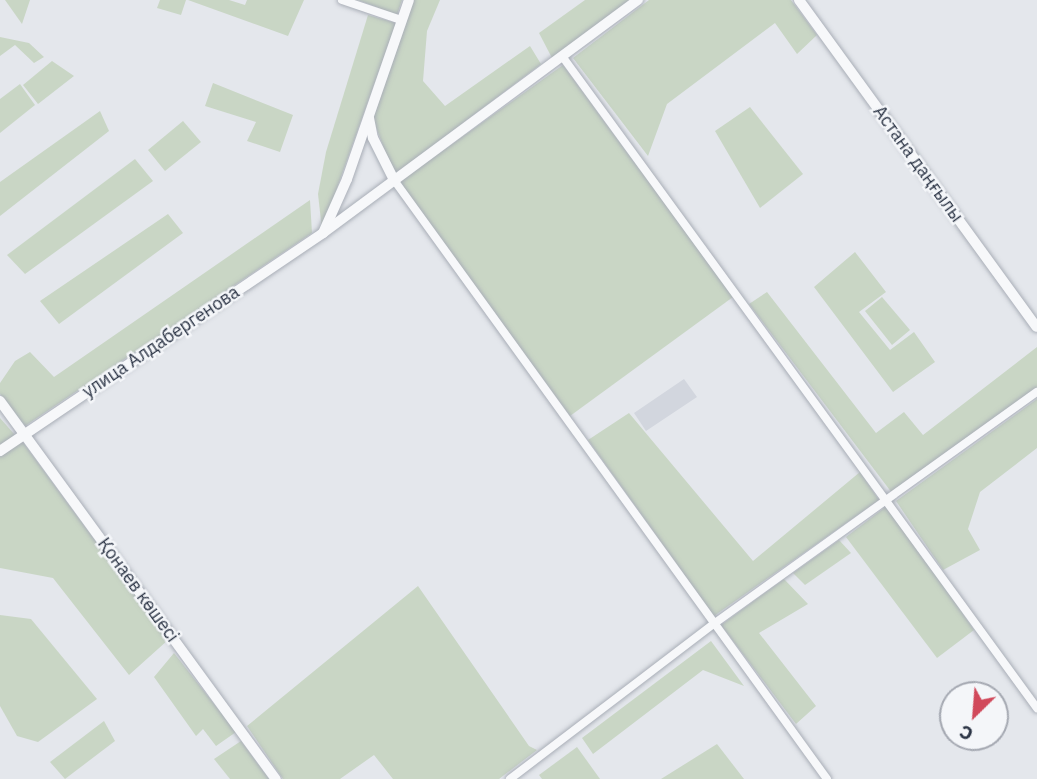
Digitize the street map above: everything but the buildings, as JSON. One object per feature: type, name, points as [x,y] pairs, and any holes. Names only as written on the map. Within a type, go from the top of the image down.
[{"type":"street","points":[[342,0],[401,20]]},
{"type":"street","points":[[323,233],[369,117],[409,0]]},
{"type":"street","name":"улица Алдабергенова","points":[[0,451],[323,233],[638,0]]},
{"type":"street","name":"Астана даңғылы","points":[[799,0],[1037,327]]},
{"type":"street","points":[[562,56],[888,499],[1037,708]]},
{"type":"street","points":[[369,117],[373,138],[394,180],[827,779]]},
{"type":"street","points":[[510,779],[715,624],[1037,393]]},
{"type":"street","name":"Қонаев көшесі","points":[[0,401],[276,779]]},
{"type":"shaded area","points":[[684,379],[697,397],[646,431],[634,413]]},
{"type":"green space","points":[[5,0],[30,0],[22,24]]},
{"type":"green space","points":[[160,0],[186,0],[181,15],[157,8]]},
{"type":"green space","points":[[188,0],[229,0],[245,5],[247,0],[304,0],[288,36]]},
{"type":"green space","points":[[358,0],[402,0],[397,15]]},
{"type":"green space","points":[[413,0],[440,0],[427,31],[423,81],[445,106],[530,46],[541,64],[394,175],[373,119]]},
{"type":"green space","points":[[585,0],[630,0],[552,58],[539,33]]},
{"type":"green space","points":[[649,0],[791,0],[817,35],[797,54],[775,23],[667,104],[648,156],[573,58]]},
{"type":"green space","points":[[368,15],[396,23],[322,230],[318,194],[326,152]]},
{"type":"green space","points":[[0,37],[29,43],[44,57],[34,63],[15,45],[0,56]]},
{"type":"green space","points":[[52,61],[74,76],[38,104],[23,85]]},
{"type":"green space","points":[[563,65],[733,297],[570,416],[399,182]]},
{"type":"green space","points":[[213,83],[293,115],[280,152],[247,141],[256,122],[205,106]]},
{"type":"green space","points":[[20,84],[35,105],[0,133],[0,99]]},
{"type":"green space","points":[[750,107],[803,174],[760,208],[715,131]]},
{"type":"green space","points":[[100,111],[109,131],[0,216],[0,182]]},
{"type":"green space","points":[[183,121],[201,142],[165,171],[148,150]]},
{"type":"green space","points":[[135,159],[153,181],[25,274],[7,255]]},
{"type":"green space","points":[[310,200],[312,233],[25,426],[0,394],[0,383],[15,361],[30,352],[54,377]]},
{"type":"green space","points":[[168,214],[183,233],[59,324],[40,301]]},
{"type":"green space","points":[[855,252],[886,292],[859,312],[890,350],[914,332],[935,362],[893,392],[814,287]]},
{"type":"green space","points":[[767,292],[876,433],[904,412],[923,435],[1037,347],[1037,389],[892,493],[749,304]]},
{"type":"green space","points":[[882,297],[910,330],[892,345],[865,311]]},
{"type":"green space","points":[[1037,399],[1037,448],[980,492],[968,529],[980,550],[943,570],[896,501]]},
{"type":"green space","points":[[629,413],[753,561],[860,472],[879,500],[714,616],[588,440]]},
{"type":"green space","points":[[0,418],[15,435],[0,446]]},
{"type":"green space","points":[[22,441],[168,640],[129,675],[53,578],[0,568],[0,457]]},
{"type":"green space","points":[[888,505],[974,630],[937,658],[846,537]]},
{"type":"green space","points":[[839,540],[851,553],[805,585],[793,573]]},
{"type":"green space","points":[[784,579],[808,604],[759,633],[816,706],[796,724],[721,625]]},
{"type":"green space","points":[[418,586],[529,746],[537,750],[499,779],[393,779],[374,755],[340,779],[283,779],[247,726]]},
{"type":"green space","points":[[0,615],[31,619],[97,699],[38,742],[17,736],[0,706]]},
{"type":"green space","points":[[711,641],[744,686],[703,670],[593,754],[582,738]]},
{"type":"green space","points":[[174,653],[236,732],[216,746],[203,729],[196,736],[154,677]]},
{"type":"green space","points":[[104,721],[115,741],[65,779],[50,762]]},
{"type":"green space","points":[[241,741],[269,779],[230,779],[214,759]]},
{"type":"green space","points":[[717,744],[744,779],[661,779]]},
{"type":"green space","points":[[577,747],[600,779],[542,779],[539,775]]}]
